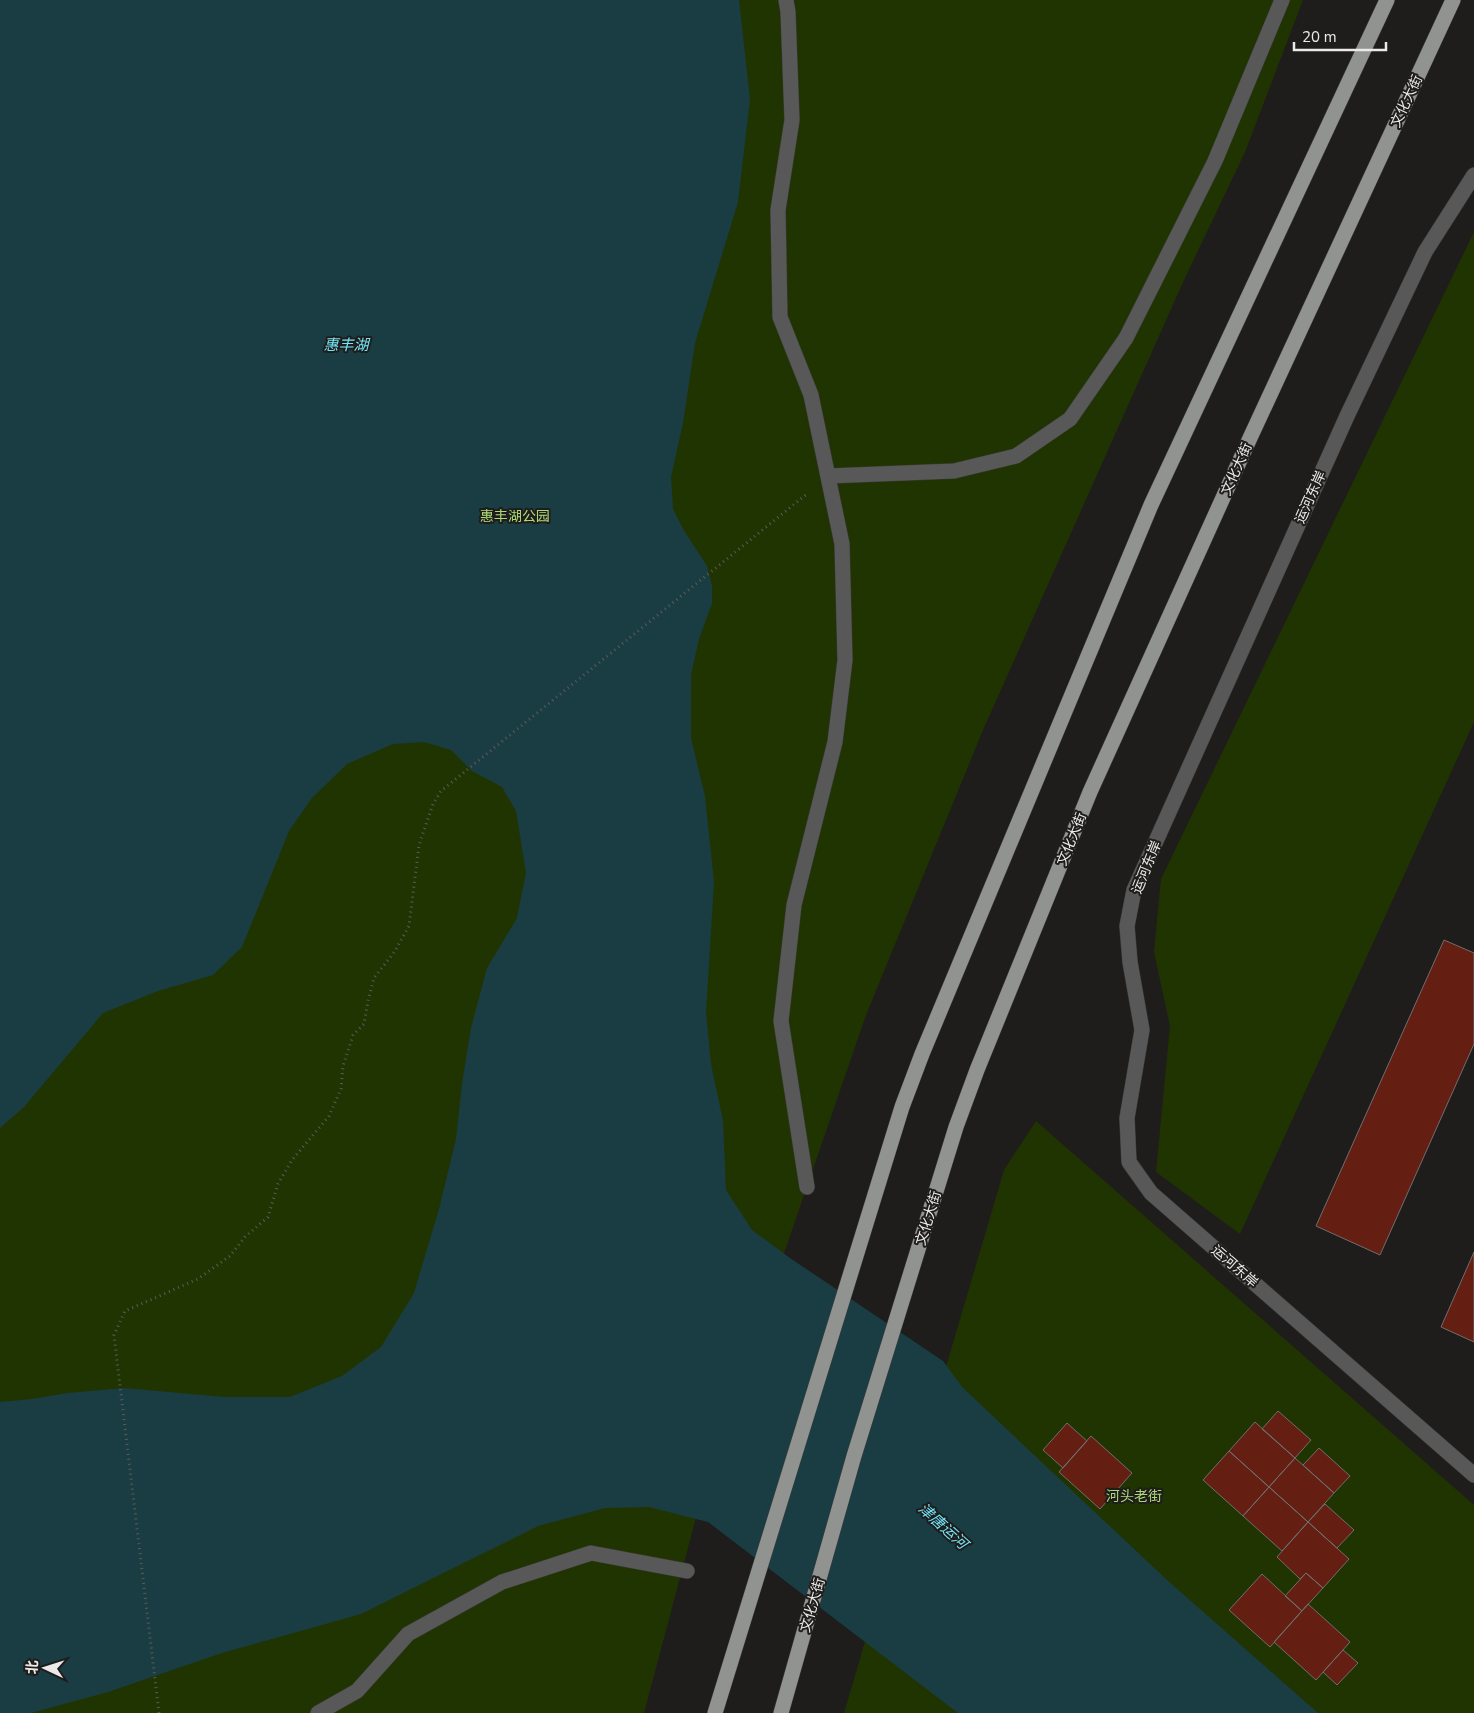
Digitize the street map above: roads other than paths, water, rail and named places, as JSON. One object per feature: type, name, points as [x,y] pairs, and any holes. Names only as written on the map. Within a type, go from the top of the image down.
[{"type":"main road","points":[[715,1713],[902,1107],[922,1054],[1151,505],[1387,0]]},
{"type":"main road","name":"文化大街","points":[[781,1713],[854,1456],[956,1127],[977,1070],[1090,792],[1250,438],[1453,0]]},
{"type":"street","points":[[786,0],[792,120],[778,210],[780,317],[811,395],[842,544],[845,660],[835,742],[794,905],[781,1021],[807,1187]]},
{"type":"street","points":[[828,476],[954,470],[1016,456],[1070,419],[1126,338],[1215,161],[1282,0]]},
{"type":"street","name":"运河东岸","points":[[1474,175],[1426,252],[1347,416],[1134,890],[1127,926],[1130,962],[1142,1030],[1127,1118],[1129,1162],[1151,1193],[1474,1475]]},
{"type":"street","points":[[318,1713],[357,1691],[408,1634],[502,1582],[591,1553],[687,1572]]},
{"type":"water","name":"惠丰湖","points":[[0,0],[739,0],[750,99],[738,202],[695,343],[683,423],[671,477],[673,509],[683,529],[707,566],[712,586],[712,603],[699,639],[691,675],[691,738],[705,796],[714,882],[706,1012],[711,1064],[723,1121],[726,1190],[752,1230],[790,1258],[943,1361],[963,1388],[1167,1580],[1318,1713],[958,1713],[708,1522],[649,1507],[605,1508],[538,1526],[361,1614],[222,1653],[108,1692],[31,1713],[0,1713],[0,1402],[124,1388],[224,1397],[290,1397],[342,1376],[381,1347],[414,1293],[439,1209],[456,1139],[471,1028],[487,968],[517,918],[526,873],[516,811],[502,787],[472,771],[451,750],[424,742],[393,744],[347,764],[312,798],[289,831],[242,947],[213,975],[158,991],[103,1013],[24,1107],[0,1128]]},
{"type":"park label","name":"惠丰湖公园","points":[[515,516]]},
{"type":"park label","name":"河头老街","points":[[1134,1496]]},
{"type":"water label","name":"津唐运河","points":[[943,1526]]}]
